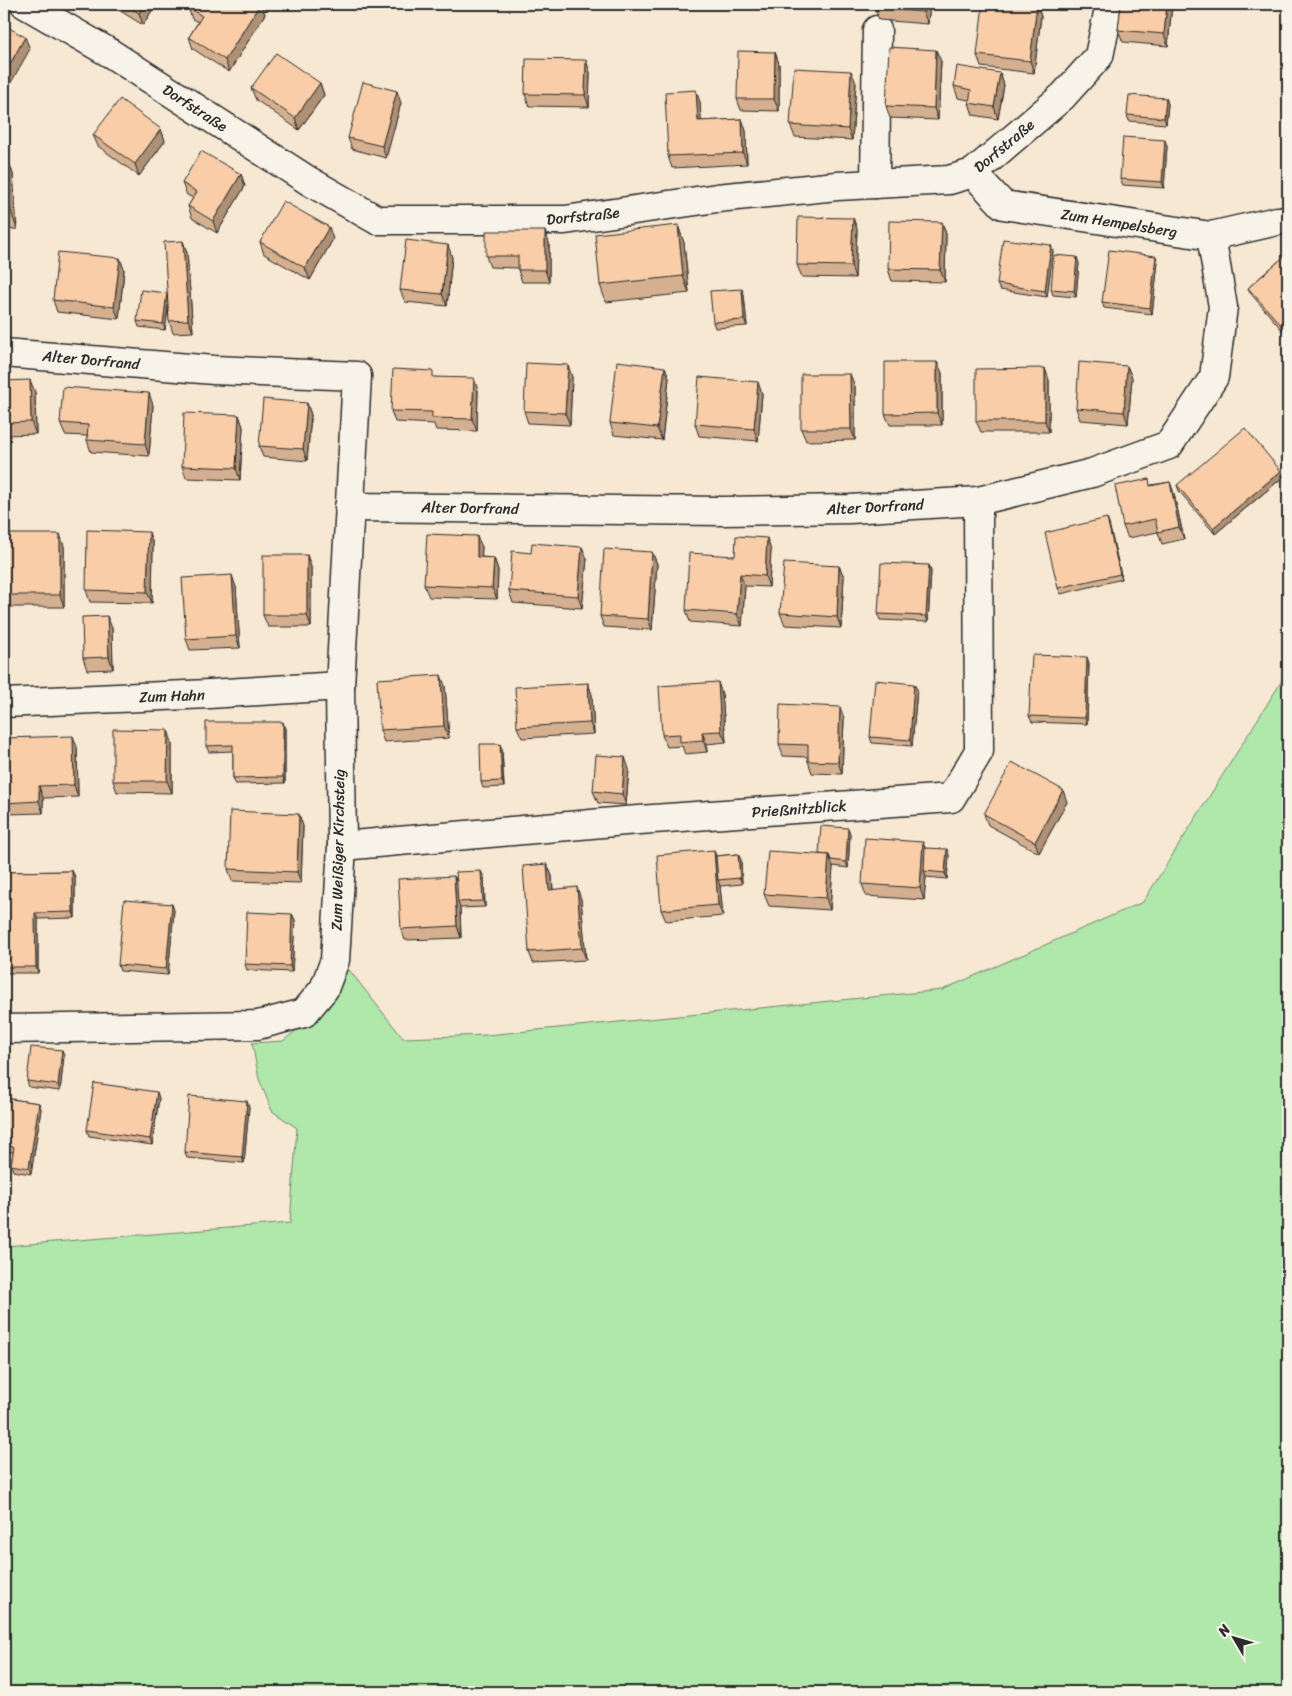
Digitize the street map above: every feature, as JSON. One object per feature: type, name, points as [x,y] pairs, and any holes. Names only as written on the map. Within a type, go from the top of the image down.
[{"type":"street","name":"Dorfstraße","points":[[25,4],[110,54],[309,181],[377,220],[565,220],[717,198],[837,186],[949,180],[973,173],[1063,96],[1099,56],[1110,4]]},
{"type":"street","points":[[875,184],[877,30]]},
{"type":"street","name":"Zum Hempelsberg","points":[[973,173],[1003,205],[1210,236],[1277,221]]},
{"type":"street","name":"Alter Dorfrand","points":[[350,506],[724,511],[850,509],[978,501],[1092,473],[1169,445],[1214,377],[1222,307],[1210,236]]},
{"type":"street","name":"Alter Dorfrand","points":[[4,353],[214,370],[357,376]]},
{"type":"street","name":"Zum Weißiger Kirchsteig","points":[[4,1029],[258,1025],[304,1013],[324,989],[335,960],[342,846],[340,686],[357,376]]},
{"type":"street","name":"Prießnitzblick","points":[[342,846],[626,821],[951,798],[979,752],[978,501]]},
{"type":"street","name":"Zum Hahn","points":[[4,703],[340,686]]},
{"type":"green space","points":[[1288,671],[1288,1692],[4,1692],[4,1246],[290,1223],[297,1128],[272,1111],[259,1079],[252,1043],[283,1041],[322,1010],[346,966],[403,1038],[487,1035],[942,990],[1143,902]]},
{"type":"building","points":[[124,4],[144,4],[139,13]]},
{"type":"building","points":[[190,4],[260,4],[225,60],[189,37],[202,16],[188,7]]},
{"type":"building","points":[[876,4],[924,4],[923,12],[875,8]]},
{"type":"building","points":[[983,4],[1037,4],[1030,61],[977,55]]},
{"type":"building","points":[[1121,4],[1167,4],[1164,34],[1118,30]]},
{"type":"building","points":[[4,25],[25,37],[4,75]]},
{"type":"building","points":[[889,47],[936,50],[934,108],[886,106]]},
{"type":"building","points":[[738,51],[775,52],[774,99],[737,99]]},
{"type":"building","points":[[276,53],[320,83],[295,118],[251,88]]},
{"type":"building","points":[[526,59],[586,60],[585,95],[525,94]]},
{"type":"building","points":[[957,66],[1000,73],[994,107],[969,103],[971,90],[954,86]]},
{"type":"building","points":[[794,68],[851,71],[848,129],[790,125]]},
{"type":"building","points":[[363,82],[397,91],[382,146],[348,138]]},
{"type":"building","points":[[696,90],[698,121],[742,119],[743,153],[668,156],[665,92]]},
{"type":"building","points":[[1129,95],[1166,98],[1164,118],[1127,115]]},
{"type":"building","points":[[120,99],[161,129],[135,164],[93,135]]},
{"type":"building","points":[[1123,137],[1165,140],[1162,182],[1120,179]]},
{"type":"building","points":[[201,151],[241,174],[213,221],[188,206],[197,192],[182,183]]},
{"type":"building","points":[[4,173],[6,197],[4,197]]},
{"type":"building","points":[[283,201],[329,227],[305,268],[260,242]]},
{"type":"building","points":[[798,217],[853,218],[851,266],[797,265]]},
{"type":"building","points":[[889,221],[942,222],[940,270],[888,269]]},
{"type":"building","points":[[678,225],[683,276],[600,285],[595,234]]},
{"type":"building","points":[[486,231],[545,231],[545,270],[518,270],[518,256],[486,256]]},
{"type":"building","points":[[1003,239],[1051,245],[1045,291],[997,284]]},
{"type":"building","points":[[406,240],[448,245],[442,294],[400,290]]},
{"type":"building","points":[[183,241],[188,320],[169,321],[164,242]]},
{"type":"building","points":[[1109,250],[1156,256],[1150,308],[1102,302]]},
{"type":"building","points":[[58,252],[120,258],[114,307],[53,300]]},
{"type":"building","points":[[1288,253],[1288,318],[1281,325],[1248,288]]},
{"type":"building","points":[[1054,255],[1077,257],[1074,291],[1051,289]]},
{"type":"building","points":[[742,289],[744,320],[713,322],[710,291]]},
{"type":"building","points":[[141,290],[167,293],[163,324],[137,321]]},
{"type":"building","points":[[617,361],[665,367],[657,428],[610,423]]},
{"type":"building","points":[[885,362],[937,362],[937,413],[885,414]]},
{"type":"building","points":[[1079,362],[1127,366],[1124,412],[1076,408]]},
{"type":"building","points":[[526,363],[568,365],[565,413],[524,411]]},
{"type":"building","points":[[1045,368],[1045,421],[976,421],[976,369]]},
{"type":"building","points":[[393,369],[433,371],[433,377],[474,378],[472,419],[432,418],[432,412],[391,411]]},
{"type":"building","points":[[801,374],[850,374],[851,429],[801,429]]},
{"type":"building","points":[[699,377],[758,382],[754,429],[695,424]]},
{"type":"building","points":[[30,380],[31,422],[4,423],[4,381]]},
{"type":"building","points":[[63,387],[149,393],[145,444],[87,440],[88,425],[60,423]]},
{"type":"building","points":[[263,399],[307,403],[303,449],[259,446]]},
{"type":"building","points":[[184,413],[239,415],[236,468],[182,466]]},
{"type":"building","points":[[1245,428],[1281,471],[1213,528],[1177,485]]},
{"type":"building","points":[[1149,479],[1150,486],[1170,482],[1179,527],[1158,532],[1155,519],[1123,526],[1115,486]]},
{"type":"building","points":[[1107,518],[1120,574],[1058,588],[1045,533]]},
{"type":"building","points":[[87,530],[149,532],[147,592],[86,590]]},
{"type":"building","points":[[4,534],[60,534],[60,595],[4,595]]},
{"type":"building","points":[[427,534],[477,536],[477,557],[494,558],[492,588],[424,585]]},
{"type":"building","points":[[736,536],[767,538],[765,576],[740,574],[737,614],[686,610],[689,553],[735,556]]},
{"type":"building","points":[[532,543],[582,547],[578,596],[509,591],[512,551],[531,553]]},
{"type":"building","points":[[604,549],[652,552],[648,619],[600,616]]},
{"type":"building","points":[[263,555],[307,555],[307,615],[263,615]]},
{"type":"building","points":[[784,563],[839,566],[837,617],[780,613]]},
{"type":"building","points":[[881,563],[929,565],[926,616],[878,614]]},
{"type":"building","points":[[232,575],[236,636],[186,639],[182,578]]},
{"type":"building","points":[[107,616],[109,657],[83,658],[82,617]]},
{"type":"building","points":[[1032,655],[1087,657],[1085,718],[1029,716]]},
{"type":"building","points":[[441,675],[444,726],[380,730],[377,679]]},
{"type":"building","points":[[875,680],[914,684],[910,740],[870,737]]},
{"type":"building","points":[[718,682],[721,731],[702,732],[703,740],[680,742],[680,734],[662,735],[659,686]]},
{"type":"building","points":[[588,683],[590,723],[517,727],[515,687]]},
{"type":"building","points":[[780,704],[840,707],[838,762],[808,761],[808,745],[779,744]]},
{"type":"building","points":[[206,722],[283,722],[283,777],[233,778],[233,745],[206,746]]},
{"type":"building","points":[[113,729],[168,730],[167,781],[113,781]]},
{"type":"building","points":[[73,736],[74,785],[39,786],[39,801],[5,803],[4,738]]},
{"type":"building","points":[[480,744],[500,744],[502,781],[481,782]]},
{"type":"building","points":[[596,755],[625,757],[622,794],[593,791]]},
{"type":"building","points":[[1012,762],[1063,790],[1035,842],[984,814]]},
{"type":"building","points":[[230,811],[299,814],[297,872],[228,869]]},
{"type":"building","points":[[821,826],[848,828],[846,862],[831,860],[829,855],[819,854]]},
{"type":"building","points":[[865,838],[923,842],[920,888],[862,884]]},
{"type":"building","points":[[925,848],[947,849],[945,873],[924,871]]},
{"type":"building","points":[[714,850],[718,905],[661,910],[657,855]]},
{"type":"building","points":[[768,851],[829,855],[826,898],[764,894]]},
{"type":"building","points":[[738,854],[740,878],[718,880],[716,856]]},
{"type":"building","points":[[547,864],[549,890],[577,887],[582,948],[529,952],[523,866]]},
{"type":"building","points":[[72,871],[73,912],[35,913],[36,967],[4,967],[4,872]]},
{"type":"building","points":[[481,871],[483,901],[458,902],[456,872]]},
{"type":"building","points":[[454,876],[457,926],[401,929],[398,879]]},
{"type":"building","points":[[124,900],[172,904],[166,969],[118,965]]},
{"type":"building","points":[[247,912],[292,914],[290,966],[245,964]]},
{"type":"building","points":[[31,1047],[62,1050],[58,1085],[27,1081]]},
{"type":"building","points":[[94,1083],[157,1092],[150,1139],[87,1130]]},
{"type":"building","points":[[189,1096],[247,1101],[242,1157],[185,1152]]},
{"type":"building","points":[[4,1098],[39,1103],[29,1168],[11,1165],[14,1147],[4,1145]]}]
